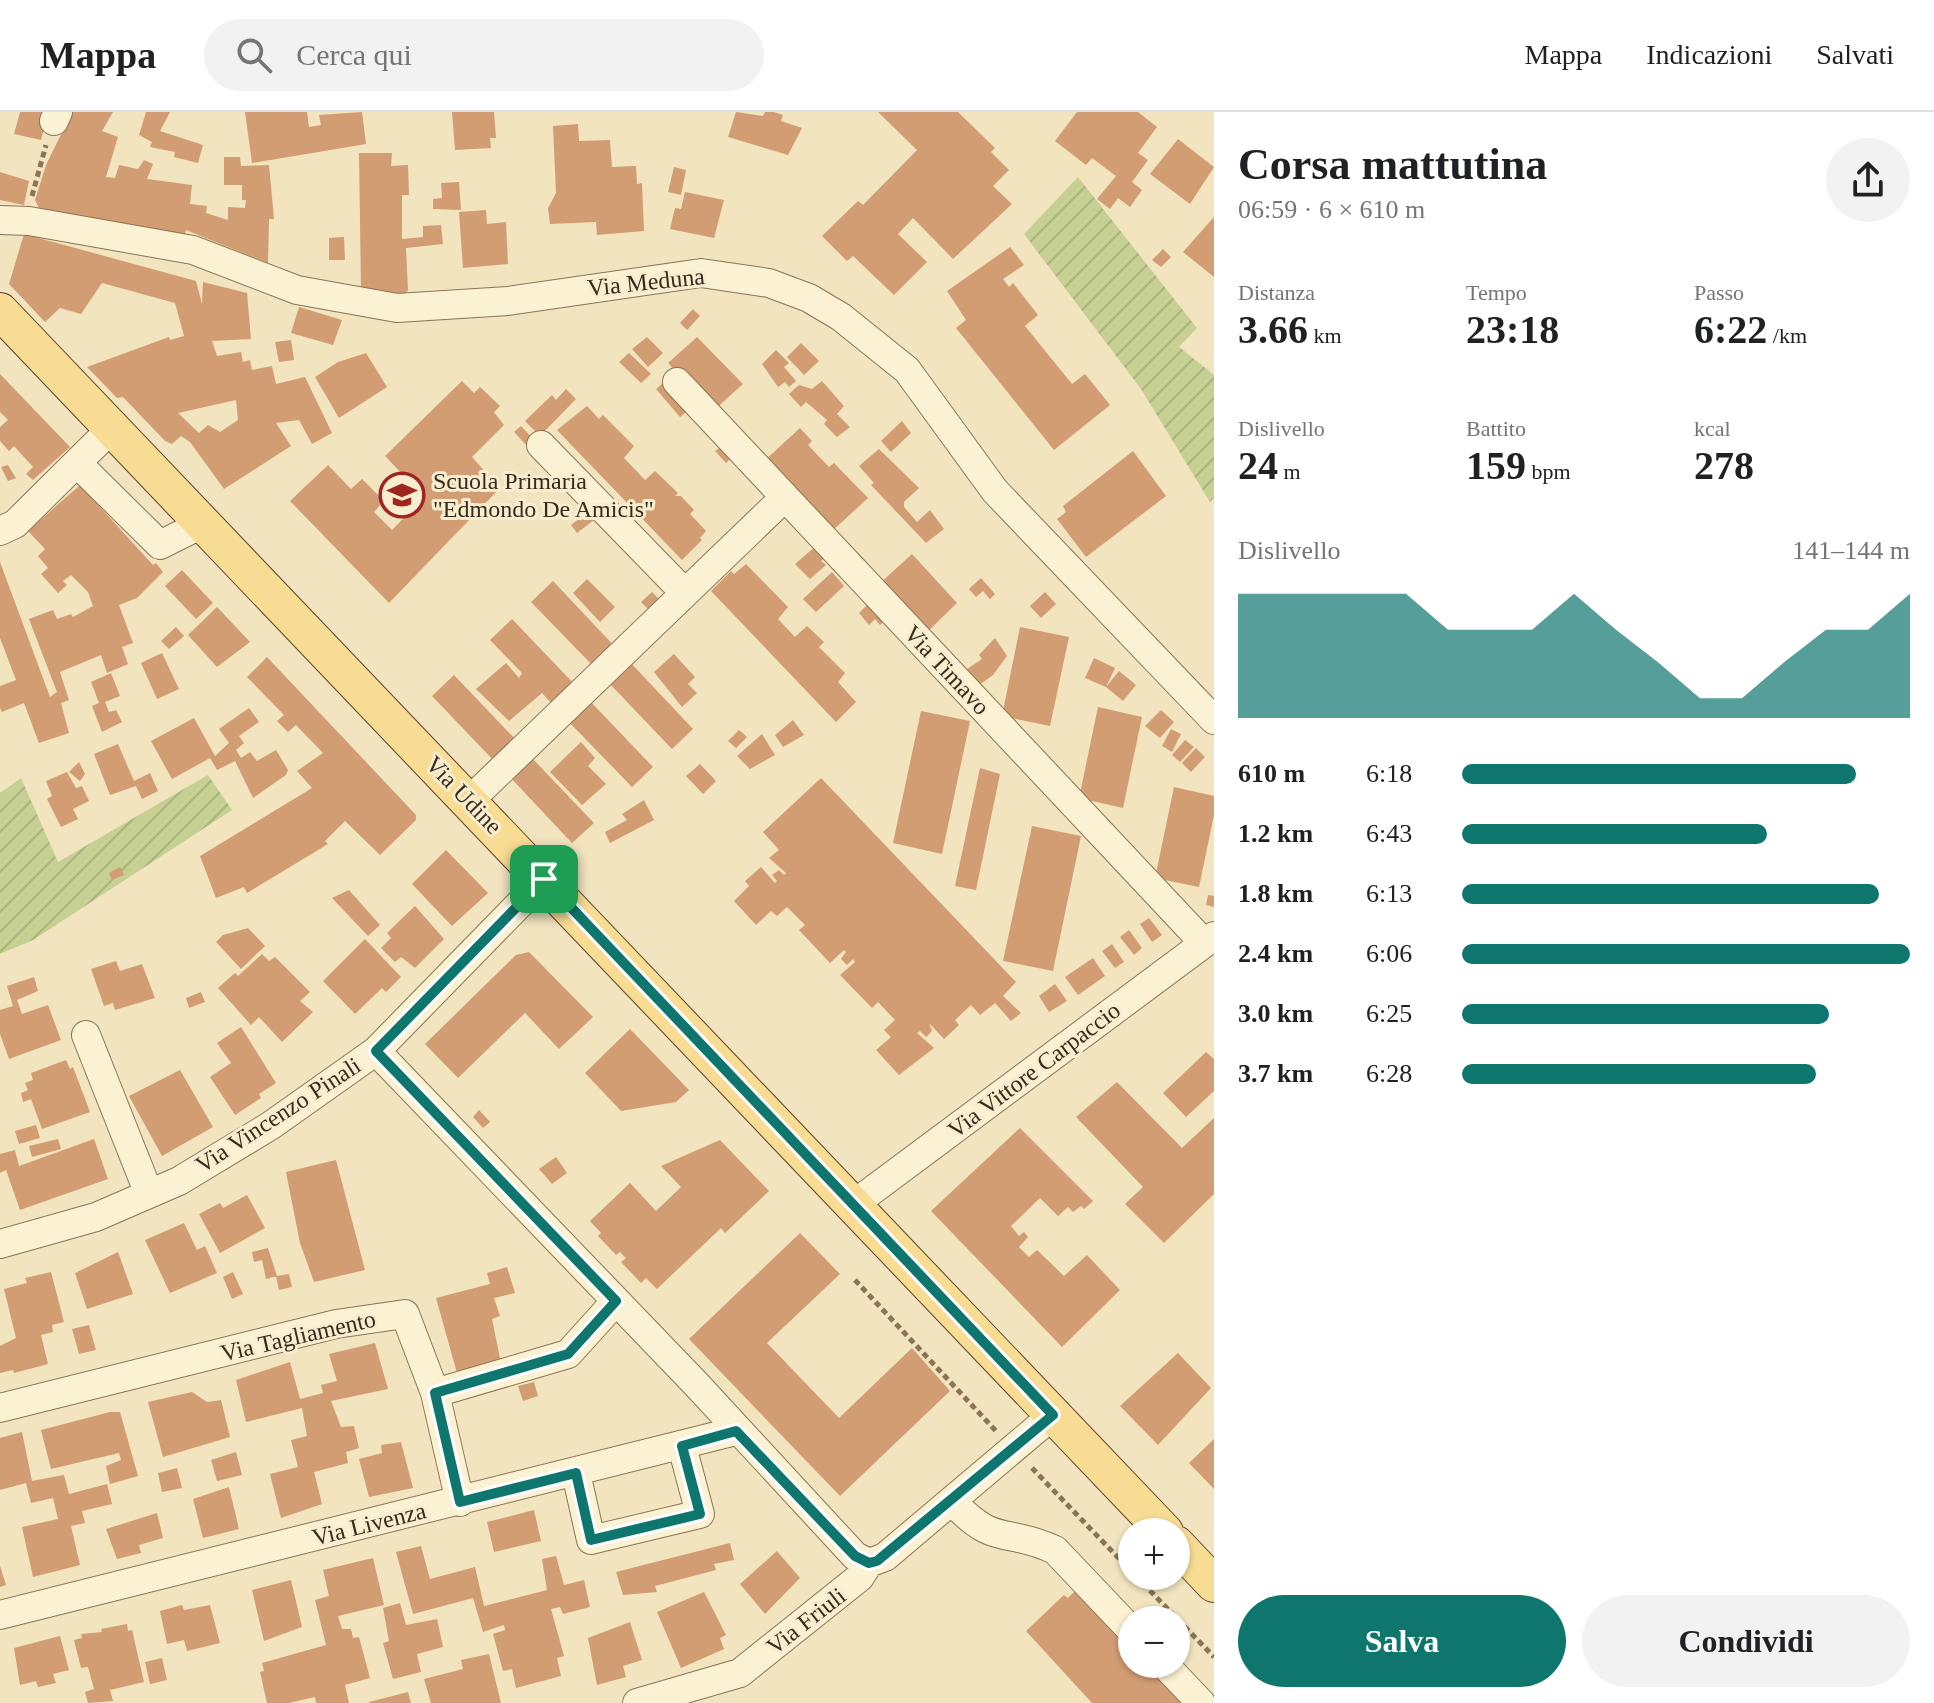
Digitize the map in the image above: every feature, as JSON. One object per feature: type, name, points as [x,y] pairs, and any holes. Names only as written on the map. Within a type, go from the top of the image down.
[{"type":"main road","name":"Via Udine","points":[[0,311],[1152,1518]]},
{"type":"main road","points":[[1190,1559],[1214,1584]]},
{"type":"street","name":"Via Meduna","points":[[0,220],[29,221],[193,250],[297,290],[397,308],[508,301],[701,273],[769,283],[809,298],[841,317],[907,370],[995,491],[1214,720]]},
{"type":"street","name":"Via Timavo","points":[[677,382],[1209,939]]},
{"type":"street","points":[[0,531],[15,524],[113,427]]},
{"type":"street","points":[[541,445],[685,593]]},
{"type":"street","points":[[77,463],[160,545],[204,523]]},
{"type":"street","points":[[469,801],[785,497]]},
{"type":"street","name":"Via Vincenzo Pinali","points":[[0,1244],[96,1217],[179,1181],[270,1126],[376,1051],[544,879]]},
{"type":"street","name":"Via Vittore Carpaccio","points":[[854,1204],[1209,939]]},
{"type":"street","points":[[86,1035],[149,1194]]},
{"type":"street","points":[[376,1051],[855,1556],[869,1563]]},
{"type":"street","points":[[460,1502],[435,1393],[568,1354],[616,1301]]},
{"type":"street","name":"Via Tagliamento","points":[[0,1408],[336,1324],[405,1314],[435,1393]]},
{"type":"street","points":[[1053,1415],[952,1501],[971,1523],[986,1532],[1040,1543],[1055,1550],[1118,1616]]},
{"type":"street","name":"Via Livenza","points":[[0,1615],[736,1431]]},
{"type":"street","points":[[576,1473],[591,1540],[700,1514],[682,1446]]},
{"type":"street","name":"Via Friuli","points":[[637,1703],[740,1673],[860,1577],[869,1563],[885,1557],[952,1501]]},
{"type":"street","points":[[1177,1678],[1201,1703]]},
{"type":"path","points":[[29,221],[34,180],[56,116]]},
{"type":"path","points":[[855,1280],[1000,1435]]},
{"type":"path","points":[[1028,1464],[1118,1557]]},
{"type":"path","points":[[1149,1590],[1214,1657]]},
{"type":"green space","points":[[1078,177],[1197,328],[1179,347],[1214,375],[1214,498],[1210,502],[1141,389],[1024,234]]},
{"type":"green space","points":[[208,775],[232,810],[33,940],[0,954],[0,793],[21,778],[58,862]]},
{"type":"building","points":[[20,112],[48,112],[41,140],[14,134]]},
{"type":"building","points":[[72,112],[113,112],[102,131],[118,137],[106,177],[115,178],[119,165],[138,169],[144,160],[153,164],[147,179],[192,185],[190,204],[207,206],[206,213],[228,220],[228,207],[245,208],[246,200],[242,200],[242,185],[224,185],[224,157],[240,157],[241,166],[269,165],[274,219],[269,219],[268,263],[186,230],[185,234],[41,212],[35,200],[46,165]]},
{"type":"building","points":[[146,112],[170,112],[160,131],[203,145],[198,163],[174,157],[175,152],[150,147],[152,142],[139,135]]},
{"type":"building","points":[[245,112],[307,112],[309,127],[321,125],[319,115],[362,112],[366,144],[252,163]]},
{"type":"building","points":[[452,112],[494,112],[496,138],[490,138],[491,148],[455,150]]},
{"type":"building","points":[[736,112],[763,116],[765,112],[774,112],[783,115],[781,121],[802,128],[788,155],[728,137]]},
{"type":"building","points":[[878,112],[958,112],[995,148],[991,152],[1009,170],[993,186],[1012,204],[953,259],[913,218],[898,234],[927,262],[894,295],[853,256],[847,261],[822,236],[858,201],[863,205],[917,150]]},
{"type":"building","points":[[1077,112],[1138,112],[1157,127],[1138,153],[1148,160],[1132,182],[1142,190],[1130,207],[1118,198],[1110,209],[1097,199],[1116,176],[1092,158],[1086,165],[1055,141]]},
{"type":"building","points":[[578,124],[579,141],[610,140],[612,167],[636,166],[637,184],[642,183],[644,231],[597,235],[596,222],[550,224],[548,208],[556,193],[553,126]]},
{"type":"building","points":[[1178,139],[1214,167],[1190,204],[1150,174]]},
{"type":"building","points":[[359,153],[392,153],[391,166],[408,165],[409,195],[402,195],[402,239],[423,237],[423,226],[441,225],[443,244],[406,248],[408,290],[404,295],[361,290]]},
{"type":"building","points":[[674,167],[686,170],[681,195],[668,192]]},
{"type":"building","points":[[0,172],[29,181],[24,205],[0,200]]},
{"type":"building","points":[[459,182],[461,210],[433,209],[433,199],[442,198],[441,183]]},
{"type":"building","points":[[685,192],[724,200],[714,238],[670,229],[675,208],[681,209]]},
{"type":"building","points":[[486,210],[487,224],[506,222],[508,264],[463,268],[459,212]]},
{"type":"building","points":[[1214,217],[1214,277],[1183,252]]},
{"type":"building","points":[[24,234],[196,281],[202,304],[203,282],[247,293],[251,339],[212,341],[217,356],[241,352],[243,362],[250,360],[252,370],[272,366],[276,384],[305,377],[332,433],[312,444],[299,420],[276,423],[291,446],[224,489],[190,442],[181,436],[172,444],[165,441],[123,397],[117,398],[87,367],[169,337],[170,340],[184,336],[175,303],[102,283],[81,314],[60,308],[45,322],[9,284]],"holes":[[[236,400],[238,420],[220,432],[208,425],[199,433],[178,413]]]},
{"type":"building","points":[[344,237],[345,260],[329,260],[329,238]]},
{"type":"building","points":[[1010,247],[1024,265],[1003,279],[1009,287],[1013,283],[1038,315],[1025,326],[1072,384],[1085,374],[1110,405],[1054,450],[956,328],[966,320],[947,291]]},
{"type":"building","points":[[1163,249],[1171,257],[1161,267],[1152,260]]},
{"type":"building","points":[[299,307],[342,320],[333,345],[291,333]]},
{"type":"building","points":[[693,309],[700,316],[687,330],[680,323]]},
{"type":"building","points":[[647,337],[663,353],[648,367],[632,349]]},
{"type":"building","points":[[697,337],[743,384],[713,411],[668,363]]},
{"type":"building","points":[[291,340],[294,360],[279,362],[275,342]]},
{"type":"building","points":[[801,343],[819,361],[804,375],[787,357]]},
{"type":"building","points":[[776,350],[789,363],[784,367],[796,381],[789,387],[785,382],[778,387],[762,364]]},
{"type":"building","points":[[366,353],[387,387],[339,418],[315,377],[338,362]]},
{"type":"building","points":[[629,353],[651,374],[641,383],[619,362]]},
{"type":"building","points":[[0,374],[70,447],[33,480],[26,474],[33,467],[14,446],[9,451],[0,441],[0,427],[8,420],[0,412]]},
{"type":"building","points":[[462,381],[474,393],[480,387],[500,406],[494,412],[504,425],[472,457],[500,488],[389,603],[290,501],[328,465],[351,489],[362,479],[384,501],[374,512],[392,530],[424,497],[385,456]]},
{"type":"building","points":[[822,381],[844,406],[837,414],[850,427],[837,437],[824,424],[827,420],[806,402],[801,407],[789,394],[799,385],[812,389]]},
{"type":"building","points":[[662,384],[687,411],[680,417],[656,389]]},
{"type":"building","points":[[566,389],[576,399],[540,436],[525,421],[552,395],[556,400]]},
{"type":"building","points":[[587,406],[599,419],[603,415],[634,446],[624,458],[645,480],[655,471],[678,493],[675,496],[681,496],[694,510],[690,514],[706,531],[700,538],[702,540],[682,560],[557,430]]},
{"type":"building","points":[[902,421],[911,433],[891,452],[881,441]]},
{"type":"building","points":[[521,426],[535,441],[528,447],[514,432]]},
{"type":"building","points":[[800,428],[812,441],[808,445],[829,467],[834,463],[868,498],[830,533],[763,462]]},
{"type":"building","points":[[722,446],[732,457],[726,463],[715,451]]},
{"type":"building","points":[[879,449],[919,488],[904,502],[904,507],[917,522],[930,510],[944,529],[926,543],[871,485],[874,483],[859,466]]},
{"type":"building","points":[[1133,451],[1166,496],[1086,557],[1057,519],[1066,512],[1063,506]]},
{"type":"building","points":[[8,465],[16,478],[8,481],[1,467]]},
{"type":"building","points":[[80,485],[153,565],[156,563],[163,572],[137,598],[119,605],[133,643],[122,647],[128,664],[107,673],[101,655],[60,672],[69,700],[61,703],[69,733],[39,743],[24,703],[2,712],[0,708],[0,686],[16,680],[0,638],[0,562],[50,697],[57,692],[29,619],[53,610],[57,619],[71,614],[73,617],[93,606],[88,592],[71,575],[63,581],[67,585],[58,593],[41,574],[48,568],[38,556],[45,549],[28,531]]},
{"type":"building","points":[[588,512],[594,520],[577,533],[571,525]]},
{"type":"building","points":[[817,545],[828,555],[821,561],[826,565],[810,579],[795,564]]},
{"type":"building","points":[[912,554],[957,603],[926,633],[879,584]]},
{"type":"building","points":[[746,564],[788,607],[778,619],[795,637],[807,626],[824,642],[819,647],[845,673],[838,682],[856,702],[836,722],[711,591],[731,571],[734,574]]},
{"type":"building","points":[[182,570],[213,603],[196,619],[165,586]]},
{"type":"building","points":[[832,572],[844,586],[816,612],[803,599]]},
{"type":"building","points":[[981,578],[995,594],[990,599],[983,591],[976,597],[969,589]]},
{"type":"building","points":[[587,579],[615,607],[600,622],[573,593]]},
{"type":"building","points":[[553,581],[617,649],[595,668],[531,602]]},
{"type":"building","points":[[652,592],[663,603],[652,613],[641,602]]},
{"type":"building","points":[[1045,592],[1056,604],[1041,618],[1030,606]]},
{"type":"building","points":[[870,602],[888,618],[880,625],[875,619],[869,625],[859,613]]},
{"type":"building","points":[[217,607],[250,642],[217,667],[188,635]]},
{"type":"building","points":[[512,619],[577,687],[555,707],[542,693],[509,721],[476,689],[506,663],[519,678],[522,673],[490,640]]},
{"type":"building","points":[[176,627],[184,636],[169,649],[161,641]]},
{"type":"building","points":[[1020,627],[1069,637],[1050,726],[1002,716]]},
{"type":"building","points":[[995,638],[1007,656],[993,675],[975,688],[964,671],[982,659],[979,655]]},
{"type":"building","points":[[162,653],[179,689],[157,699],[141,663]]},
{"type":"building","points":[[674,654],[695,677],[688,684],[697,693],[682,707],[654,672]]},
{"type":"building","points":[[267,657],[416,815],[416,820],[380,855],[345,821],[325,841],[328,844],[247,893],[244,887],[216,898],[200,856],[312,788],[297,771],[323,753],[296,725],[288,732],[277,721],[284,715],[247,677]]},
{"type":"building","points":[[1094,658],[1115,668],[1106,687],[1085,678]]},
{"type":"building","points":[[629,661],[693,729],[672,749],[608,682]]},
{"type":"building","points":[[1119,671],[1136,685],[1123,701],[1106,687]]},
{"type":"building","points":[[111,673],[120,696],[105,702],[109,712],[116,710],[122,722],[102,732],[92,706],[99,703],[91,682]]},
{"type":"building","points":[[454,675],[518,742],[496,763],[432,696]]},
{"type":"building","points":[[589,700],[653,767],[632,787],[567,720]]},
{"type":"building","points":[[1098,707],[1142,717],[1123,808],[1079,798]]},
{"type":"building","points":[[249,708],[259,722],[239,736],[244,743],[236,750],[241,758],[250,752],[257,761],[276,750],[288,770],[286,775],[253,798],[235,761],[217,770],[210,758],[172,779],[151,741],[194,718],[215,756],[229,743],[219,729]]},
{"type":"building","points":[[1161,710],[1174,722],[1160,738],[1145,726]]},
{"type":"building","points":[[921,711],[970,721],[942,854],[893,843]]},
{"type":"building","points":[[793,720],[804,735],[783,747],[775,735]]},
{"type":"building","points":[[1171,729],[1181,734],[1172,752],[1162,746]]},
{"type":"building","points":[[739,730],[747,737],[736,748],[728,741]]},
{"type":"building","points":[[762,734],[775,755],[750,769],[737,756]]},
{"type":"building","points":[[1185,740],[1194,747],[1180,762],[1172,755]]},
{"type":"building","points":[[581,742],[595,758],[588,766],[606,784],[582,805],[550,772]]},
{"type":"building","points":[[118,744],[134,781],[150,773],[158,791],[142,799],[136,786],[110,795],[94,754]]},
{"type":"building","points":[[1196,748],[1205,757],[1191,772],[1182,763]]},
{"type":"building","points":[[530,756],[594,823],[572,843],[509,776]]},
{"type":"building","points":[[79,762],[85,774],[80,781],[69,772]]},
{"type":"building","points":[[700,764],[716,781],[703,794],[686,776]]},
{"type":"building","points":[[980,768],[1000,774],[976,890],[955,886]]},
{"type":"building","points":[[67,772],[76,788],[82,786],[89,801],[73,809],[78,819],[61,827],[47,799],[52,796],[46,781]]},
{"type":"building","points":[[821,778],[1016,982],[1003,996],[1021,1013],[1011,1021],[995,1003],[980,1015],[971,1005],[955,1020],[959,1025],[944,1039],[929,1023],[932,1031],[926,1037],[920,1031],[917,1033],[934,1048],[899,1075],[876,1050],[891,1037],[884,1030],[895,1020],[878,1002],[872,1008],[840,975],[855,962],[853,959],[847,965],[841,959],[846,952],[844,950],[830,963],[799,930],[805,925],[787,907],[777,916],[771,911],[756,925],[734,901],[749,886],[745,881],[761,867],[775,883],[777,881],[772,875],[779,870],[784,875],[786,873],[769,858],[779,850],[763,832]]},
{"type":"building","points":[[1174,787],[1214,796],[1214,815],[1199,887],[1155,878]]},
{"type":"building","points":[[644,800],[654,820],[610,843],[605,832],[627,820],[622,814]]},
{"type":"building","points":[[1032,826],[1081,836],[1053,971],[1003,961]]},
{"type":"building","points":[[446,850],[488,893],[452,926],[412,884]]},
{"type":"building","points":[[120,867],[124,875],[112,880],[109,873]]},
{"type":"building","points":[[349,890],[380,925],[368,936],[332,898]]},
{"type":"building","points":[[1208,895],[1214,896],[1214,907],[1206,905]]},
{"type":"building","points":[[415,906],[444,939],[415,968],[401,957],[395,962],[381,948],[391,938],[387,933]]},
{"type":"building","points":[[1149,918],[1162,935],[1152,942],[1140,924]]},
{"type":"building","points":[[248,928],[265,946],[241,969],[216,942],[223,935]]},
{"type":"building","points":[[1129,930],[1142,948],[1134,955],[1120,937]]},
{"type":"building","points":[[365,939],[401,977],[386,992],[382,988],[355,1014],[323,981]]},
{"type":"building","points":[[1112,944],[1124,962],[1115,968],[1102,951]]},
{"type":"building","points":[[529,952],[593,1017],[559,1049],[525,1013],[458,1078],[425,1044],[516,955]]},
{"type":"building","points":[[262,954],[269,961],[275,957],[310,992],[300,1001],[313,1012],[282,1042],[259,1017],[251,1025],[218,988],[235,973],[238,976]]},
{"type":"building","points":[[1093,958],[1105,976],[1078,995],[1065,977]]},
{"type":"building","points":[[116,961],[120,971],[142,964],[155,998],[115,1010],[113,1003],[104,1006],[91,969]]},
{"type":"building","points":[[34,977],[38,991],[17,1000],[22,1014],[48,1005],[61,1040],[9,1059],[0,1034],[0,1010],[13,1006],[7,986]]},
{"type":"building","points":[[1055,984],[1067,1001],[1049,1012],[1039,996]]},
{"type":"building","points":[[201,992],[205,1002],[189,1008],[186,998]]},
{"type":"building","points":[[241,1027],[276,1083],[259,1094],[261,1098],[235,1115],[210,1077],[231,1063],[217,1043]]},
{"type":"building","points":[[630,1029],[689,1090],[676,1102],[621,1111],[585,1073]]},
{"type":"building","points":[[1206,1052],[1214,1059],[1214,1091],[1186,1117],[1163,1093]]},
{"type":"building","points":[[66,1060],[70,1069],[73,1067],[90,1112],[42,1129],[31,1099],[23,1102],[21,1093],[28,1090],[25,1083],[33,1080],[31,1073]]},
{"type":"building","points":[[180,1070],[213,1127],[162,1156],[129,1096]]},
{"type":"building","points":[[1117,1082],[1182,1148],[1214,1118],[1214,1194],[1164,1243],[1125,1204],[1143,1187],[1076,1117]]},
{"type":"building","points":[[479,1110],[490,1122],[483,1128],[473,1117]]},
{"type":"building","points":[[36,1125],[40,1138],[19,1144],[15,1131]]},
{"type":"building","points":[[1020,1128],[1093,1201],[1084,1209],[1081,1206],[1073,1212],[1068,1207],[1058,1216],[1040,1198],[1011,1226],[1019,1236],[1024,1232],[1028,1237],[1019,1247],[1029,1257],[1037,1250],[1064,1276],[1087,1255],[1120,1290],[1062,1347],[931,1211]]},
{"type":"building","points":[[58,1139],[61,1149],[32,1157],[29,1146]]},
{"type":"building","points":[[94,1139],[108,1179],[20,1210],[6,1170],[0,1173],[0,1154],[15,1150],[19,1166]]},
{"type":"building","points":[[720,1140],[769,1191],[725,1233],[721,1228],[657,1289],[646,1278],[641,1283],[621,1262],[626,1258],[620,1252],[616,1255],[598,1236],[601,1233],[590,1221],[630,1183],[656,1211],[681,1187],[661,1166]]},
{"type":"building","points":[[556,1157],[567,1173],[552,1184],[539,1169]]},
{"type":"building","points":[[336,1160],[365,1270],[314,1282],[300,1243],[286,1172]]},
{"type":"building","points":[[247,1195],[265,1228],[220,1253],[199,1214],[220,1203],[223,1208]]},
{"type":"building","points":[[184,1223],[197,1250],[205,1246],[217,1273],[170,1293],[145,1240]]},
{"type":"building","points":[[800,1233],[840,1274],[767,1343],[839,1418],[912,1348],[950,1391],[840,1496],[689,1339]]},
{"type":"building","points":[[268,1248],[277,1276],[266,1279],[262,1260],[254,1262],[252,1252]]},
{"type":"building","points":[[118,1252],[133,1294],[87,1309],[75,1273]]},
{"type":"building","points":[[507,1267],[515,1293],[494,1298],[500,1316],[492,1319],[501,1363],[457,1373],[436,1298],[490,1284],[487,1273]]},
{"type":"building","points":[[51,1272],[64,1322],[52,1325],[53,1332],[41,1335],[48,1364],[14,1373],[13,1370],[0,1373],[0,1346],[16,1338],[4,1289],[27,1283],[25,1278]]},
{"type":"building","points":[[233,1272],[243,1294],[232,1299],[223,1277]]},
{"type":"building","points":[[289,1274],[292,1287],[279,1290],[276,1276]]},
{"type":"building","points":[[89,1325],[96,1350],[79,1354],[72,1329]]},
{"type":"building","points":[[375,1343],[388,1389],[331,1401],[341,1427],[354,1426],[359,1448],[346,1452],[348,1463],[314,1472],[322,1504],[281,1518],[270,1474],[298,1467],[291,1440],[307,1436],[302,1408],[246,1422],[236,1380],[290,1362],[300,1399],[323,1393],[321,1385],[337,1381],[329,1354]]},
{"type":"building","points":[[1178,1353],[1211,1388],[1158,1445],[1120,1406]]},
{"type":"building","points":[[534,1382],[538,1396],[523,1401],[518,1386]]},
{"type":"building","points":[[192,1392],[207,1402],[221,1400],[230,1437],[163,1457],[148,1402]]},
{"type":"building","points":[[120,1412],[138,1476],[110,1484],[106,1466],[121,1460],[119,1453],[51,1469],[41,1430]]},
{"type":"building","points":[[22,1432],[32,1481],[64,1475],[69,1494],[107,1484],[112,1504],[82,1511],[85,1523],[71,1526],[80,1565],[33,1577],[22,1527],[58,1519],[53,1498],[31,1503],[26,1483],[0,1490],[0,1438]]},
{"type":"building","points":[[1214,1439],[1214,1489],[1189,1463]]},
{"type":"building","points":[[401,1442],[413,1488],[369,1497],[359,1459],[382,1453],[381,1445]]},
{"type":"building","points":[[236,1452],[242,1475],[217,1481],[211,1460]]},
{"type":"building","points":[[177,1468],[182,1488],[162,1492],[158,1473]]},
{"type":"building","points":[[229,1487],[239,1529],[203,1538],[193,1499]]},
{"type":"building","points":[[534,1510],[541,1541],[494,1552],[487,1522]]},
{"type":"building","points":[[157,1513],[163,1538],[139,1545],[141,1553],[117,1559],[106,1529]]},
{"type":"building","points":[[730,1543],[734,1560],[714,1564],[716,1570],[655,1586],[657,1592],[623,1595],[616,1572]]},
{"type":"building","points":[[421,1546],[430,1579],[475,1567],[484,1606],[547,1590],[542,1559],[556,1556],[564,1585],[584,1580],[590,1607],[563,1614],[560,1607],[551,1609],[564,1656],[557,1658],[561,1676],[516,1688],[512,1669],[503,1671],[493,1634],[505,1630],[504,1625],[483,1632],[473,1598],[413,1614],[396,1552]]},
{"type":"building","points":[[777,1551],[800,1578],[765,1614],[740,1584]]},
{"type":"building","points":[[373,1558],[384,1605],[338,1616],[342,1629],[351,1629],[353,1638],[359,1637],[370,1678],[345,1685],[349,1703],[316,1703],[315,1697],[289,1703],[267,1703],[260,1672],[264,1671],[262,1663],[326,1645],[315,1600],[329,1596],[323,1570]]},
{"type":"building","points":[[0,1566],[6,1585],[0,1587]]},
{"type":"building","points":[[291,1580],[302,1627],[264,1641],[252,1590]]},
{"type":"building","points":[[1076,1590],[1118,1634],[1118,1678],[1160,1678],[1183,1703],[1092,1703],[1026,1631],[1064,1595],[1068,1598]]},
{"type":"building","points":[[704,1592],[726,1635],[720,1638],[724,1649],[681,1668],[657,1612]]},
{"type":"building","points":[[400,1603],[406,1625],[437,1619],[443,1647],[417,1654],[421,1672],[393,1679],[383,1643],[389,1641],[383,1608]]},
{"type":"building","points":[[182,1605],[184,1610],[210,1605],[220,1643],[187,1651],[184,1640],[167,1644],[160,1611]]},
{"type":"building","points":[[630,1622],[642,1660],[623,1666],[626,1677],[597,1685],[588,1638]]},
{"type":"building","points":[[127,1624],[128,1631],[132,1630],[144,1682],[110,1690],[113,1701],[88,1703],[85,1692],[94,1689],[88,1667],[81,1668],[74,1640],[82,1638],[81,1634],[102,1632],[101,1629]]},
{"type":"building","points":[[60,1636],[69,1670],[53,1674],[56,1683],[38,1687],[36,1681],[20,1685],[14,1648]]},
{"type":"building","points":[[489,1654],[501,1703],[431,1703],[424,1679],[463,1669],[461,1660]]},
{"type":"building","points":[[162,1658],[167,1680],[150,1684],[145,1662]]},
{"type":"building","points":[[408,1692],[411,1703],[369,1703],[369,1702]]},
{"type":"place","name":"Scuola Primaria \"Edmondo De Amicis\"","points":[[402,495]]},
{"type":"route","points":[[544,879],[1053,1415],[877,1561],[869,1563],[855,1556],[736,1431],[682,1446],[700,1514],[591,1540],[576,1473],[460,1502],[435,1393],[524,1364],[568,1354],[616,1301],[457,1140],[376,1051],[544,879]]}]
